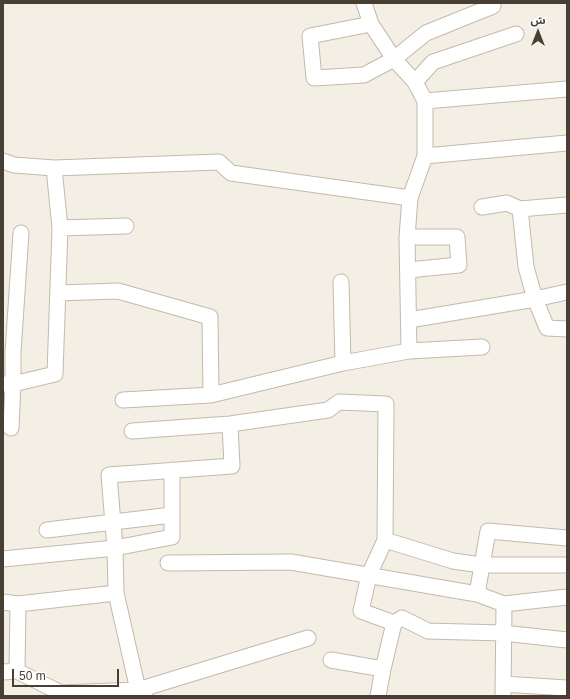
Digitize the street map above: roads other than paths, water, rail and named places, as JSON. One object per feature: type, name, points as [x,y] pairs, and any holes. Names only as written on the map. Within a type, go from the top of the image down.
[{"type":"street","points":[[364,3],[371,24],[394,59],[415,82],[425,102],[425,156],[410,198],[407,237],[409,351]]},
{"type":"street","points":[[371,24],[310,36],[314,78],[364,75],[394,59],[426,33],[493,6]]},
{"type":"street","points":[[415,82],[433,62],[516,34]]},
{"type":"street","points":[[425,102],[567,89]]},
{"type":"street","points":[[425,156],[567,143]]},
{"type":"street","points":[[3,161],[14,165],[54,168],[219,162],[231,173],[410,198]]},
{"type":"street","points":[[8,384],[55,374],[60,228],[54,168]]},
{"type":"street","points":[[482,207],[507,203],[520,209],[567,205]]},
{"type":"street","points":[[520,209],[526,267],[535,299],[547,328],[567,328]]},
{"type":"street","points":[[60,228],[126,226]]},
{"type":"street","points":[[11,428],[8,384],[8,352],[21,233]]},
{"type":"street","points":[[407,237],[457,237],[459,264],[408,270]]},
{"type":"street","points":[[341,282],[343,363]]},
{"type":"street","points":[[58,293],[118,291],[210,317],[211,395]]},
{"type":"street","points":[[409,320],[535,299],[567,292]]},
{"type":"street","points":[[123,400],[211,395],[343,363],[409,351],[482,347]]},
{"type":"street","points":[[132,431],[230,424],[328,410],[339,402],[386,404],[385,540],[369,575],[361,611],[394,623]]},
{"type":"street","points":[[141,693],[116,593],[115,548],[109,475],[232,466],[230,424]]},
{"type":"street","points":[[3,559],[115,548],[172,537],[172,470]]},
{"type":"street","points":[[47,530],[172,515]]},
{"type":"street","points":[[477,594],[488,531],[567,538]]},
{"type":"street","points":[[385,540],[453,561],[481,565],[567,565]]},
{"type":"street","points":[[168,563],[291,562],[477,594],[504,604],[567,597]]},
{"type":"street","points":[[3,602],[18,604],[116,593]]},
{"type":"street","points":[[18,604],[10,671],[61,693],[141,693],[308,638]]},
{"type":"street","points":[[504,604],[503,690],[567,688]]},
{"type":"street","points":[[378,696],[394,623],[402,618],[428,630],[503,633],[567,640]]},
{"type":"street","points":[[331,660],[383,669]]}]
